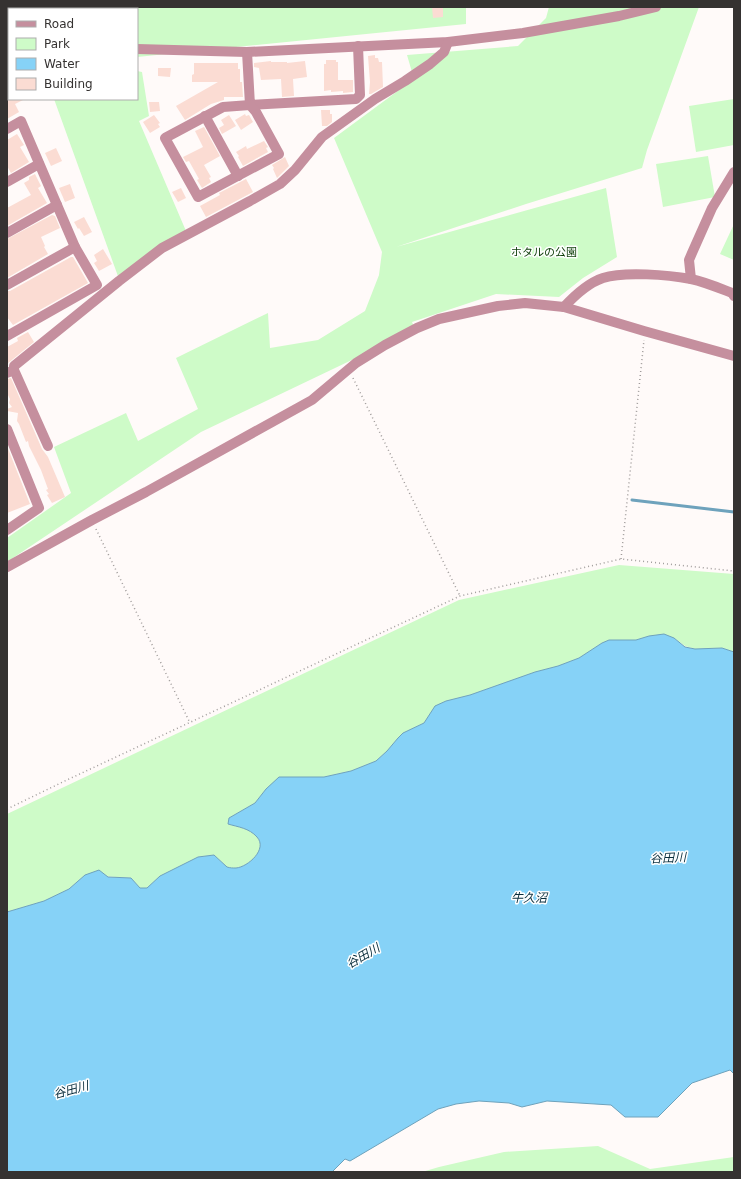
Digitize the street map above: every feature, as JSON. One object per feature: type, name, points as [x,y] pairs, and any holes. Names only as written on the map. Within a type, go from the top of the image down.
[{"type":"street","points":[[138,49],[247,52],[448,42],[523,33],[619,16],[656,7]]},
{"type":"street","points":[[48,446],[10,372],[14,366],[162,248],[280,184],[295,170],[322,137],[375,98],[405,81],[430,64],[444,52],[448,42]]},
{"type":"street","points":[[247,52],[250,105],[256,112],[279,154],[198,197],[165,138],[223,107],[250,105],[356,99],[360,95],[358,46]]},
{"type":"street","points":[[205,116],[238,176]]},
{"type":"street","points":[[7,129],[21,121],[75,246],[97,285],[7,336]]},
{"type":"street","points":[[7,182],[39,164]]},
{"type":"street","points":[[691,279],[689,260],[692,252],[712,208],[734,172]]},
{"type":"street","points":[[7,233],[57,205]]},
{"type":"street","points":[[7,284],[75,246]]},
{"type":"street","points":[[564,307],[573,296],[594,282],[603,278],[617,275],[654,275],[691,279],[732,293],[734,296]]},
{"type":"street","points":[[7,567],[93,523],[312,400],[356,363],[385,344],[439,319],[498,306],[525,303],[564,307],[734,356]]},
{"type":"street","points":[[7,429],[39,508],[7,530]]},
{"type":"path","points":[[621,559],[644,331]]},
{"type":"path","points":[[358,388],[460,596]]},
{"type":"path","points":[[93,523],[190,723]]},
{"type":"path","points":[[7,809],[460,596],[621,559],[734,571]]},
{"type":"green space","points":[[7,7],[466,7],[466,24],[138,57],[138,8],[8,8],[7,37]]},
{"type":"green space","name":"ホタルの公園","points":[[549,7],[699,7],[647,150],[642,168],[396,247],[606,188],[617,257],[583,278],[559,297],[496,294],[412,322],[414,327],[356,358],[201,432],[7,562],[7,538],[71,493],[54,447],[126,413],[138,441],[198,409],[176,358],[268,313],[270,348],[318,340],[365,311],[379,275],[382,252],[334,138],[414,79],[407,55],[518,46],[546,18]]},
{"type":"green space","points":[[138,71],[142,72],[149,116],[139,121],[186,231],[119,279],[54,100],[138,100]]},
{"type":"green space","points":[[734,99],[734,145],[696,152],[689,106]]},
{"type":"green space","points":[[708,156],[715,197],[663,207],[656,164]]},
{"type":"green space","points":[[734,224],[734,260],[720,254]]},
{"type":"green space","points":[[619,565],[734,574],[734,652],[722,648],[695,649],[685,646],[674,638],[649,636],[636,640],[609,640],[579,658],[558,666],[535,672],[470,695],[446,701],[435,707],[424,723],[403,733],[376,761],[351,771],[324,777],[308,778],[266,789],[255,803],[229,818],[228,824],[243,828],[254,834],[260,842],[260,847],[255,857],[241,867],[227,867],[214,855],[198,857],[160,876],[147,888],[140,888],[131,878],[85,875],[69,889],[44,901],[7,912],[7,814],[459,600]]},
{"type":"green space","points":[[598,1146],[650,1169],[734,1157],[734,1172],[422,1172],[504,1152]]},
{"type":"water","name":"牛久沼","points":[[664,634],[674,638],[685,647],[695,649],[722,648],[734,652],[734,1074],[730,1070],[692,1083],[658,1117],[625,1117],[611,1105],[547,1101],[522,1107],[509,1103],[479,1101],[456,1104],[438,1109],[350,1161],[345,1159],[332,1172],[7,1172],[7,912],[44,901],[69,889],[85,875],[99,870],[108,877],[131,878],[140,888],[147,888],[160,876],[198,857],[214,855],[227,867],[241,867],[255,857],[260,847],[260,842],[254,834],[243,828],[228,824],[229,818],[255,803],[266,789],[279,777],[324,777],[351,771],[376,761],[403,733],[424,723],[435,706],[446,701],[470,695],[535,672],[558,666],[579,658],[609,640],[636,640]]},
{"type":"building","points":[[432,7],[443,7],[443,17],[433,18]]},
{"type":"building","points":[[375,55],[375,58],[378,58],[379,62],[382,62],[383,87],[369,94],[370,82],[368,56]]},
{"type":"building","points":[[326,60],[336,60],[336,62],[338,62],[338,80],[353,80],[353,92],[343,93],[343,91],[324,91],[324,64],[326,64]]},
{"type":"building","points":[[271,61],[287,63],[305,61],[307,77],[293,79],[294,96],[282,97],[281,79],[261,80],[259,68],[254,67],[254,63]]},
{"type":"building","points":[[194,63],[238,63],[243,97],[224,97],[224,100],[211,104],[185,120],[176,106],[218,82],[192,82]]},
{"type":"building","points":[[158,68],[171,68],[170,77],[158,76]]},
{"type":"building","points":[[7,99],[23,100],[15,104],[19,112],[7,119]]},
{"type":"building","points":[[149,102],[159,102],[160,111],[150,112]]},
{"type":"building","points":[[321,110],[330,110],[330,114],[332,114],[332,122],[327,126],[322,126]]},
{"type":"building","points":[[245,114],[246,116],[249,115],[253,122],[241,130],[235,120]]},
{"type":"building","points":[[154,115],[160,123],[158,124],[160,127],[150,133],[143,122]]},
{"type":"building","points":[[229,115],[236,126],[222,134],[219,128],[224,125],[221,120]]},
{"type":"building","points":[[204,127],[220,156],[204,165],[211,177],[209,178],[211,182],[202,188],[197,180],[199,179],[189,161],[186,162],[183,157],[203,147],[195,131]]},
{"type":"building","points":[[17,134],[24,145],[20,147],[29,162],[11,173],[7,166],[7,140]]},
{"type":"building","points":[[264,141],[268,147],[266,148],[268,152],[243,166],[236,152],[246,146],[247,149]]},
{"type":"building","points":[[56,148],[62,161],[51,166],[45,153]]},
{"type":"building","points":[[285,157],[289,166],[277,178],[272,165]]},
{"type":"building","points":[[35,174],[41,186],[38,188],[47,203],[7,226],[7,208],[31,195],[24,183],[29,180],[29,177]]},
{"type":"building","points":[[246,179],[253,192],[206,217],[200,206],[220,195],[219,193]]},
{"type":"building","points":[[70,184],[75,198],[65,202],[59,188]]},
{"type":"building","points":[[181,188],[186,198],[178,202],[172,192]]},
{"type":"building","points":[[52,215],[55,216],[60,228],[41,237],[48,254],[7,278],[7,239]]},
{"type":"building","points":[[84,217],[92,232],[84,236],[74,222]]},
{"type":"building","points":[[103,249],[112,264],[99,271],[94,263],[97,261],[94,255]]},
{"type":"building","points":[[73,257],[88,283],[13,325],[7,317],[7,291],[10,291]]},
{"type":"building","points":[[28,332],[34,342],[7,364],[7,347],[18,341],[17,338]]},
{"type":"building","points":[[11,378],[65,497],[52,503],[47,495],[49,494],[46,490],[48,489],[41,470],[17,421],[18,413],[7,411],[7,409],[12,407],[9,403],[10,399],[7,393],[7,379]]},
{"type":"building","points":[[7,446],[30,504],[7,513]]},
{"type":"waterway","points":[[632,500],[734,512]]},
{"type":"water label","name":"谷田川","points":[[668,858]]},
{"type":"water label","name":"谷田川","points":[[363,956]]},
{"type":"water label","name":"谷田川","points":[[71,1090]]}]
